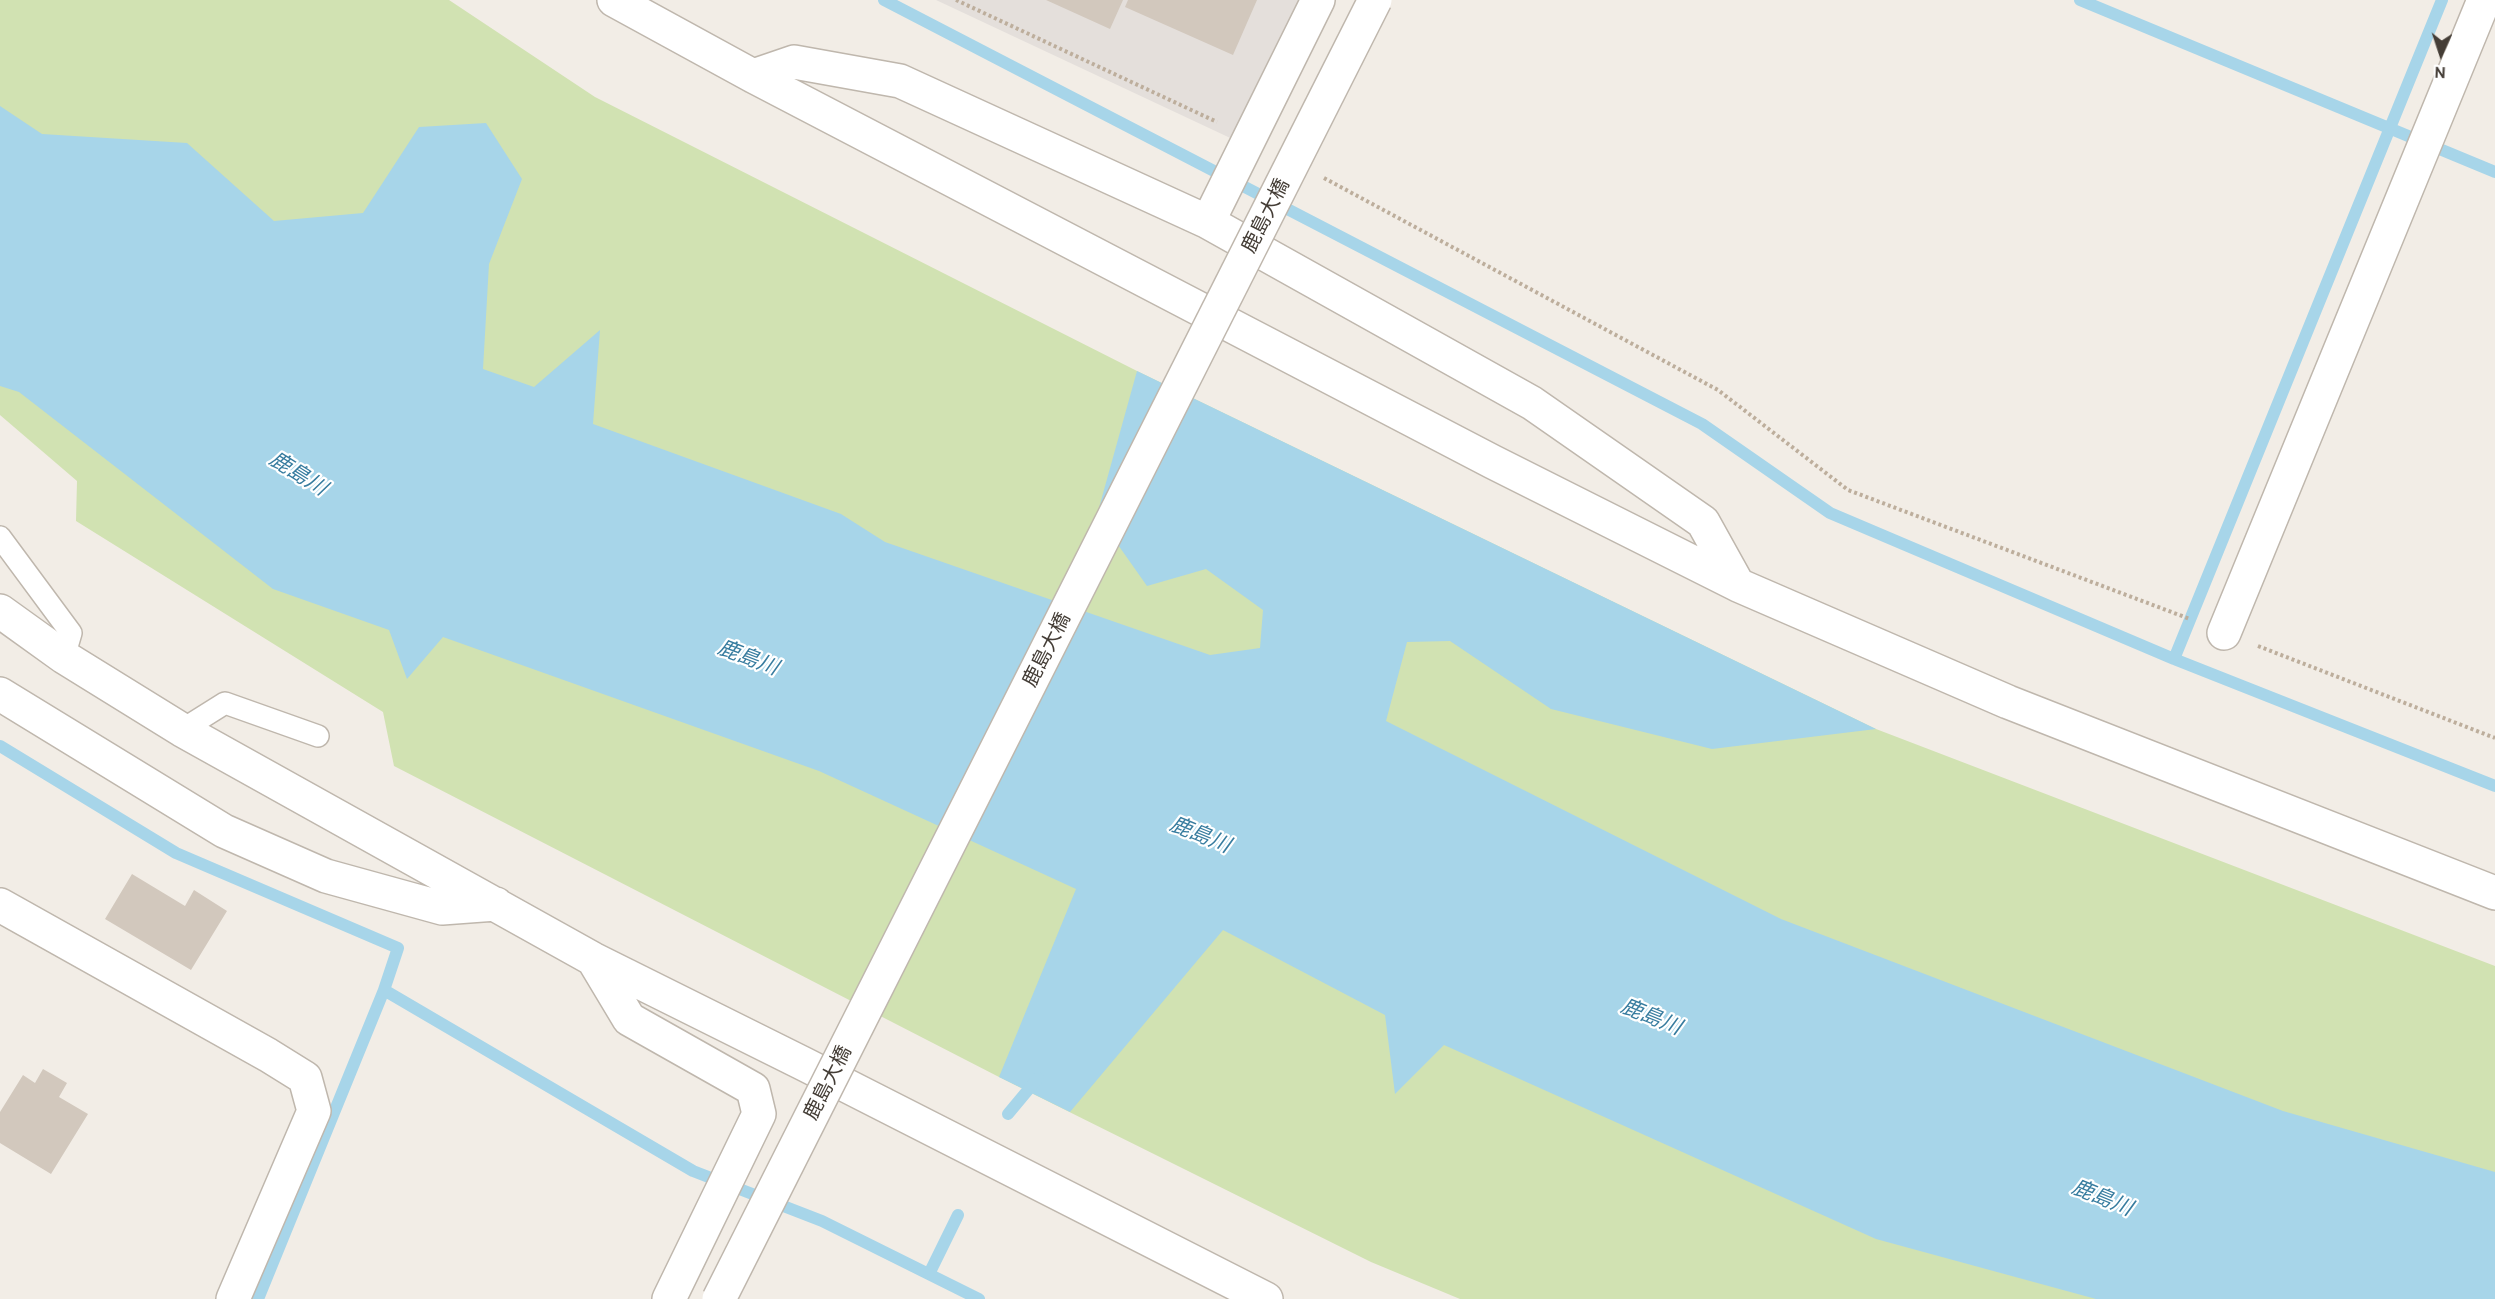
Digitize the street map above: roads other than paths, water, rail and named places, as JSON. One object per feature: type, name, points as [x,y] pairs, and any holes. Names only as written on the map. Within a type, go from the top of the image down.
[{"type":"street","points":[[614,0],[753,75],[1483,456],[1738,585],[2008,702],[2495,893]]},
{"type":"street","points":[[1212,212],[1318,0]]},
{"type":"street","name":"鹿島大橋","points":[[719,1299],[1375,0]]},
{"type":"street","points":[[2224,633],[2484,0]]},
{"type":"street","points":[[753,75],[794,62],[900,81],[1212,212],[1532,403],[1702,522],[1738,585]]},
{"type":"street","points":[[0,611],[64,657],[182,730],[593,959],[1266,1299]]},
{"type":"street","points":[[0,694],[224,831],[326,876],[442,908],[496,904]]},
{"type":"street","points":[[0,905],[305,1078],[314,1111],[233,1299]]},
{"type":"street","points":[[593,959],[629,1019],[753,1089],[759,1114],[748,1141],[669,1299]]},
{"type":"lane","points":[[0,537],[70,633],[64,657]]},
{"type":"lane","points":[[182,730],[225,703],[318,736]]},
{"type":"water","name":"鹿島川","points":[[0,106],[42,134],[187,143],[274,221],[363,213],[419,127],[486,123],[522,179],[489,264],[483,369],[534,387],[600,330],[593,424],[841,514],[885,542],[1210,655],[1260,648],[1263,610],[1206,569],[1147,586],[1097,515],[1137,371],[1876,729],[1712,749],[1551,709],[1450,641],[1407,642],[1386,721],[1781,919],[2283,1111],[2495,1172],[2495,1299],[2096,1299],[1876,1239],[1444,1045],[1395,1094],[1385,1015],[1223,930],[1070,1112],[999,1077],[1076,889],[819,771],[443,637],[407,679],[389,630],[273,589],[19,392],[0,386]]},
{"type":"waterway","points":[[884,0],[1702,424],[1830,513],[2174,659],[2495,786]]},
{"type":"waterway","points":[[2080,0],[2495,172]]},
{"type":"waterway","points":[[2174,659],[2442,0]]},
{"type":"waterway","points":[[0,746],[176,853],[398,948],[384,990],[693,1171],[822,1221],[979,1299]]},
{"type":"waterway","points":[[258,1299],[384,990]]},
{"type":"waterway","points":[[1008,1114],[1038,1078]]},
{"type":"waterway","points":[[929,1274],[958,1215]]}]
